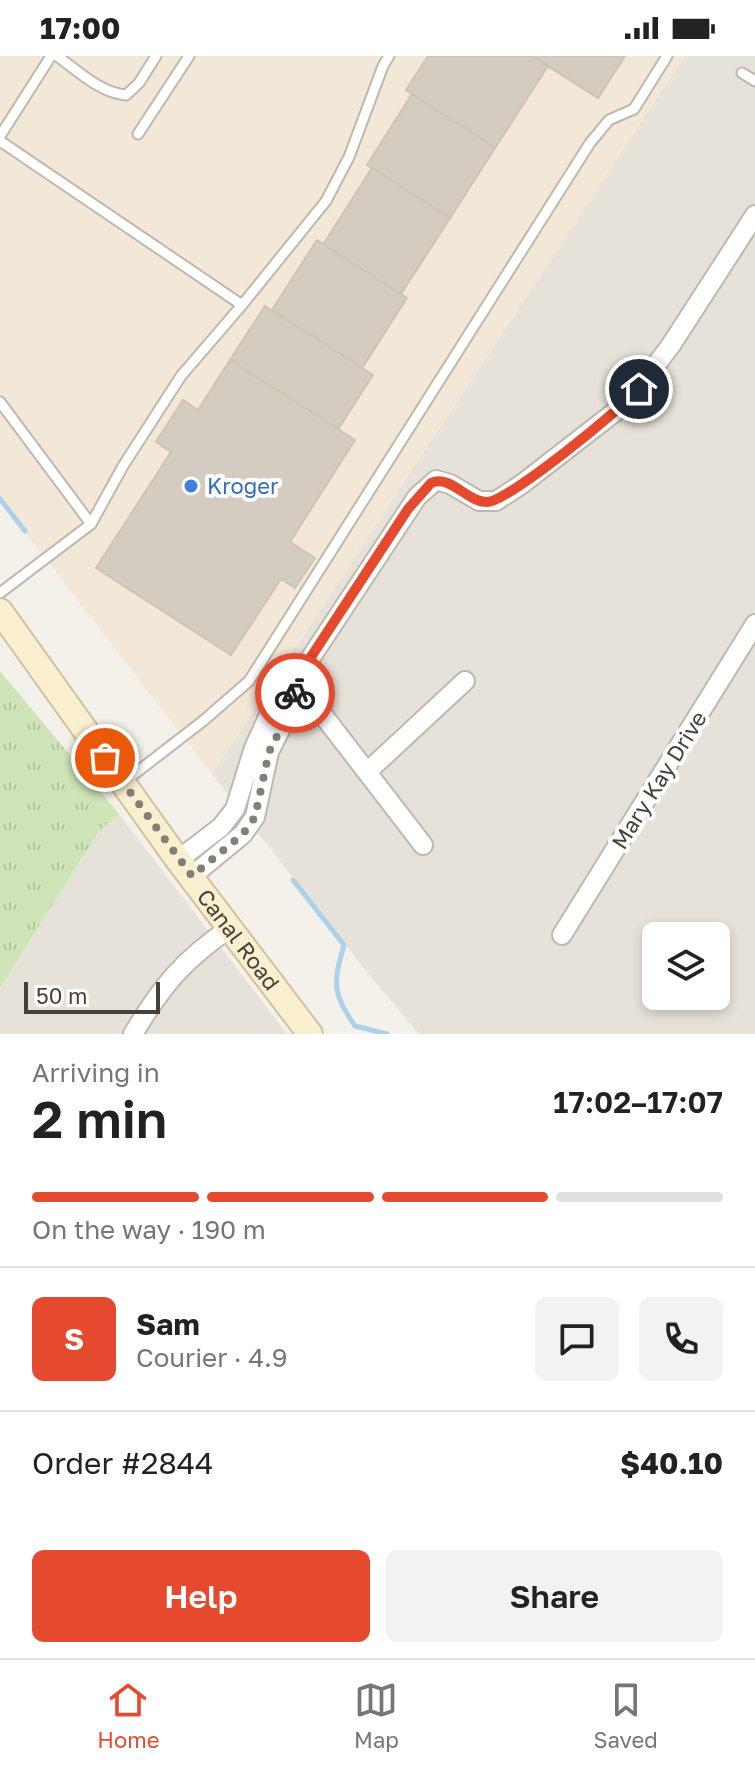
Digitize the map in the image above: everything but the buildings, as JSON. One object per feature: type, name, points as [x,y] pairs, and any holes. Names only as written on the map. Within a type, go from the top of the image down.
[{"type":"street","points":[[185,868],[243,834],[255,817],[269,752],[294,702],[296,680],[417,497],[436,480],[450,484],[479,501],[496,501],[629,401],[671,345],[755,215]]},
{"type":"street","name":"Canal Road","points":[[0,611],[122,783],[310,1034]]},
{"type":"street","name":"Mary Kay Drive","points":[[562,935],[755,624]]},
{"type":"street","points":[[296,680],[423,845]]},
{"type":"street","points":[[367,772],[465,681]]},
{"type":"street","points":[[133,1034],[182,964],[230,928]]},
{"type":"lane","points":[[156,56],[139,83],[126,95],[100,86],[54,56],[4,123],[0,139],[242,305]]},
{"type":"lane","points":[[138,134],[189,56]]},
{"type":"lane","points":[[0,593],[91,524],[123,466],[181,376],[326,201],[349,157],[389,56]]},
{"type":"lane","points":[[122,783],[249,681],[590,143],[609,120],[634,109],[667,56]]},
{"type":"lane","points":[[742,73],[755,81]]},
{"type":"lane","points":[[0,402],[91,524]]},
{"type":"shaded area","points":[[0,56],[685,56],[212,774],[0,500]]},
{"type":"shaded area","points":[[685,56],[755,56],[755,1034],[419,1034],[212,774]]},
{"type":"shaded area","points":[[119,814],[287,1034],[0,1034],[0,988],[99,831]]},
{"type":"green space","points":[[0,671],[119,814],[99,831],[0,988]]},
{"type":"waterway","points":[[0,499],[25,531]]},
{"type":"waterway","points":[[293,880],[344,945],[337,987],[347,1014],[355,1026],[387,1034]]},
{"type":"way so far","points":[[105,758],[192,876],[243,834],[255,817],[269,752],[294,702],[295,693]]},
{"type":"place","name":"Kroger","points":[[191,486]]},
{"type":"route","points":[[295,693],[296,680],[408,509],[431,483],[443,481],[479,501],[496,501],[629,401],[639,389]]}]
